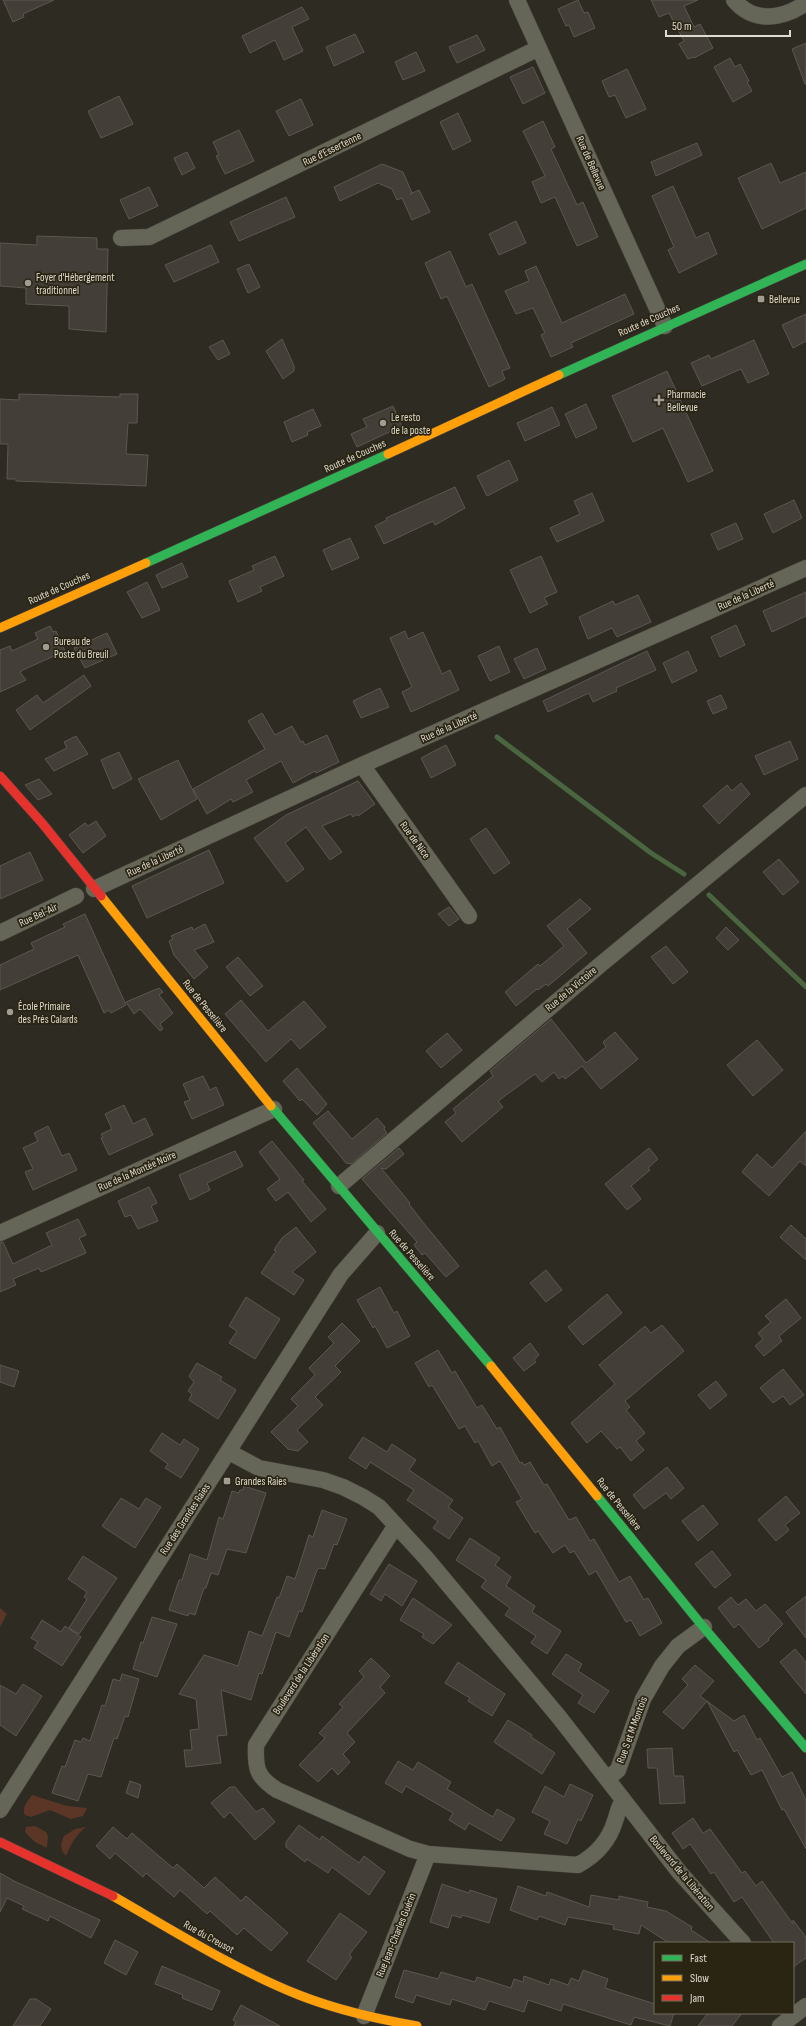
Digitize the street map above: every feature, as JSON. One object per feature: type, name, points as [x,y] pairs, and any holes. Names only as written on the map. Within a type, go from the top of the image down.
[{"type":"street","name":"Rue de Bellevue","points":[[517,0],[665,326]]},
{"type":"street","points":[[734,0],[740,7],[753,15],[769,18],[783,15],[806,3]]},
{"type":"street","name":"Rue d'Essertenne","points":[[121,238],[149,237],[539,48]]},
{"type":"street","name":"Route de Couches","points":[[1,624],[380,458],[665,326],[806,264]]},
{"type":"street","name":"Rue de la Liberté","points":[[94,889],[362,765],[806,568]]},
{"type":"street","name":"Rue de Nice","points":[[362,765],[469,916]]},
{"type":"street","name":"Rue de Pesselière","points":[[0,776],[42,822],[94,889],[274,1109],[377,1233],[518,1398],[704,1627],[806,1748]]},
{"type":"street","name":"Rue de la Victoire","points":[[339,1186],[594,970],[806,795]]},
{"type":"street","name":"Rue Bel-Air","points":[[0,933],[76,896]]},
{"type":"street","name":"Rue de la Montée Noire","points":[[0,1233],[274,1109]]},
{"type":"street","name":"Rue des Grandes Raies","points":[[0,1810],[341,1274],[377,1233]]},
{"type":"street","points":[[228,1452],[259,1468],[322,1480],[343,1487],[364,1497],[379,1507],[396,1525]]},
{"type":"street","name":"Boulevard de la Libération","points":[[623,1801],[618,1807],[615,1822],[608,1838],[593,1857],[578,1865],[428,1854],[410,1849],[277,1790],[265,1782],[255,1764],[256,1745],[396,1525],[559,1717],[680,1874],[742,1942]]},
{"type":"street","name":"Rue S et M Montois","points":[[607,1779],[618,1770],[643,1698],[662,1666],[678,1646],[704,1627]]},
{"type":"street","name":"Rue du Creusot","points":[[0,1842],[84,1880],[261,1979],[302,1996],[385,2024],[417,2026]]},
{"type":"street","name":"Rue Jean-Charles Guérin","points":[[364,2016],[428,1854]]},
{"type":"street","points":[[794,2011],[801,2004]]},
{"type":"street","points":[[780,2026],[791,2014]]},
{"type":"shaded area","points":[[0,1608],[7,1614],[0,1627]]},
{"type":"shaded area","points":[[32,1795],[67,1806],[87,1808],[83,1816],[71,1819],[50,1810],[31,1817],[25,1815],[24,1810]]},
{"type":"shaded area","points":[[35,1826],[46,1832],[48,1836],[47,1848],[35,1842],[25,1832],[26,1827]]},
{"type":"shaded area","points":[[86,1827],[74,1840],[66,1856],[61,1847],[64,1836],[75,1829]]},
{"type":"building","points":[[3,0],[54,0],[23,14],[24,17],[13,22]]},
{"type":"building","points":[[578,0],[584,13],[588,12],[595,28],[574,37],[569,25],[566,26],[558,9]]},
{"type":"building","points":[[651,0],[698,0],[684,6],[694,27],[700,24],[713,48],[694,58],[688,59],[679,44],[684,41],[669,13],[659,17]]},
{"type":"building","points":[[302,7],[309,19],[292,27],[303,51],[284,60],[275,40],[250,53],[242,36]]},
{"type":"building","points":[[355,34],[364,52],[334,66],[326,47]]},
{"type":"building","points":[[477,35],[485,50],[457,63],[449,47]]},
{"type":"building","points":[[806,43],[806,84],[805,84],[792,49]]},
{"type":"building","points":[[416,52],[425,71],[403,80],[395,62]]},
{"type":"building","points":[[730,58],[735,67],[740,64],[749,81],[747,82],[752,91],[733,102],[714,67]]},
{"type":"building","points":[[533,67],[545,93],[523,104],[510,77]]},
{"type":"building","points":[[627,69],[646,109],[626,118],[615,95],[609,97],[602,81]]},
{"type":"building","points":[[119,96],[133,124],[101,138],[88,111]]},
{"type":"building","points":[[301,99],[313,125],[289,136],[276,111]]},
{"type":"building","points":[[458,113],[471,141],[453,150],[440,122]]},
{"type":"building","points":[[543,121],[555,147],[551,149],[577,205],[583,202],[598,237],[577,246],[555,197],[541,203],[532,182],[545,176],[523,131]]},
{"type":"building","points":[[239,130],[254,161],[225,174],[216,156],[219,155],[213,142]]},
{"type":"building","points":[[697,143],[702,155],[656,176],[651,162]]},
{"type":"building","points":[[187,152],[195,168],[182,175],[174,158]]},
{"type":"building","points":[[771,163],[780,183],[806,172],[806,208],[762,229],[738,178]]},
{"type":"building","points":[[382,164],[403,172],[412,193],[410,194],[419,190],[430,212],[412,220],[402,198],[397,200],[392,189],[378,183],[340,201],[334,187]]},
{"type":"building","points":[[673,186],[696,238],[708,232],[717,254],[679,273],[668,250],[674,247],[652,196]]},
{"type":"building","points":[[149,187],[158,206],[129,219],[120,200]]},
{"type":"building","points":[[286,197],[295,217],[239,241],[230,222]]},
{"type":"building","points":[[516,221],[526,243],[499,255],[489,234]]},
{"type":"building","name":"Foyer d'Hébergement traditionnel","points":[[37,236],[97,238],[97,249],[108,249],[106,332],[69,329],[69,306],[26,304],[26,288],[0,286],[0,243],[37,245]]},
{"type":"building","points":[[211,245],[219,262],[174,282],[165,265]]},
{"type":"building","points":[[450,251],[466,287],[472,284],[510,368],[502,371],[505,379],[489,387],[447,296],[441,299],[425,263]]},
{"type":"building","points":[[249,264],[260,287],[248,293],[237,269]]},
{"type":"building","points":[[536,266],[562,323],[625,294],[634,314],[571,343],[573,347],[551,357],[541,335],[545,333],[533,308],[516,314],[505,291],[529,281],[525,271]]},
{"type":"building","points":[[806,314],[806,341],[793,348],[782,325]]},
{"type":"building","points":[[282,339],[294,366],[294,371],[283,379],[266,351]]},
{"type":"building","points":[[223,340],[230,354],[218,360],[209,347]]},
{"type":"building","points":[[754,340],[769,374],[748,383],[741,369],[702,386],[691,363],[709,355],[711,359]]},
{"type":"building","points":[[667,371],[713,471],[688,482],[663,428],[633,442],[612,396]]},
{"type":"building","points":[[19,394],[120,397],[120,394],[138,394],[137,423],[128,423],[126,454],[148,455],[146,486],[16,481],[16,479],[7,479],[8,444],[0,444],[0,399],[19,400]]},
{"type":"building","points":[[586,404],[597,428],[576,438],[565,414]]},
{"type":"building","name":"Le resto de la poste","points":[[393,406],[402,426],[357,447],[351,434],[367,427],[363,419]]},
{"type":"building","points":[[552,407],[560,425],[525,441],[517,423]]},
{"type":"building","points":[[313,409],[321,426],[307,432],[308,435],[292,442],[284,422]]},
{"type":"building","points":[[509,460],[518,480],[487,496],[477,476]]},
{"type":"building","points":[[455,487],[465,508],[435,525],[433,521],[384,544],[375,526],[387,520],[386,518]]},
{"type":"building","points":[[592,493],[604,521],[557,542],[550,528],[580,514],[574,501]]},
{"type":"building","points":[[794,500],[802,518],[773,533],[764,514]]},
{"type":"building","points":[[736,523],[743,539],[718,550],[711,534]]},
{"type":"building","points":[[350,538],[359,558],[332,570],[323,550]]},
{"type":"building","points":[[275,556],[284,576],[260,587],[262,591],[238,602],[229,581],[254,570],[252,566]]},
{"type":"building","points":[[541,556],[557,592],[544,598],[548,604],[530,613],[510,570]]},
{"type":"building","points":[[182,563],[188,577],[162,588],[156,575]]},
{"type":"building","points":[[147,582],[160,610],[142,618],[127,592]]},
{"type":"building","points":[[806,592],[806,616],[772,632],[763,611]]},
{"type":"building","points":[[638,595],[651,622],[617,637],[612,628],[588,639],[579,617],[613,601],[615,605]]},
{"type":"building","points":[[736,625],[745,645],[720,657],[711,637]]},
{"type":"building","points":[[50,626],[53,632],[56,631],[65,651],[23,670],[20,672],[26,680],[0,692],[0,650],[10,646],[12,651],[38,639],[35,633]]},
{"type":"building","points":[[405,631],[408,639],[423,632],[442,674],[450,670],[459,690],[411,712],[402,692],[412,687],[390,638]]},
{"type":"building","points":[[107,633],[117,654],[85,668],[74,648]]},
{"type":"building","points":[[499,646],[510,672],[490,681],[478,656]]},
{"type":"building","points":[[537,648],[546,669],[524,679],[514,659]]},
{"type":"building","points":[[647,651],[656,670],[616,688],[617,691],[593,702],[589,693],[548,712],[543,701]]},
{"type":"building","points":[[688,651],[697,671],[672,683],[663,663]]},
{"type":"building","points":[[84,675],[91,686],[30,730],[16,710],[37,695],[43,703]]},
{"type":"building","points":[[380,688],[389,707],[361,718],[353,701]]},
{"type":"building","points":[[721,695],[727,708],[713,714],[707,701]]},
{"type":"building","points":[[262,713],[275,735],[292,726],[301,742],[303,741],[305,745],[327,735],[339,762],[316,773],[315,771],[293,783],[281,761],[246,780],[253,792],[233,802],[231,799],[207,814],[193,789],[265,749],[248,721]]},
{"type":"building","points":[[76,736],[88,754],[54,771],[45,759],[67,748],[64,742]]},
{"type":"building","points":[[790,741],[798,759],[764,775],[755,756]]},
{"type":"building","points":[[446,745],[456,765],[431,778],[421,758]]},
{"type":"building","points":[[119,752],[132,779],[113,789],[101,760]]},
{"type":"building","points":[[178,760],[197,799],[161,820],[138,779]]},
{"type":"building","points":[[39,779],[52,794],[38,800],[25,785]]},
{"type":"building","points":[[358,781],[375,804],[358,816],[357,814],[353,817],[351,814],[322,826],[342,852],[330,860],[306,827],[285,843],[304,869],[287,882],[254,838],[286,815]]},
{"type":"building","points":[[741,783],[750,794],[719,824],[703,806],[727,785],[732,791]]},
{"type":"building","points":[[96,821],[106,836],[83,853],[69,835],[85,823],[88,826]]},
{"type":"building","points":[[486,828],[510,863],[494,874],[470,839]]},
{"type":"building","points":[[209,850],[224,883],[147,918],[132,886]]},
{"type":"building","points":[[30,852],[43,880],[0,899],[0,866]]},
{"type":"building","points":[[779,859],[799,882],[783,895],[763,872]]},
{"type":"building","points":[[580,899],[591,909],[567,929],[587,953],[548,986],[546,984],[538,990],[537,989],[516,1006],[505,992],[538,964],[540,966],[564,946],[547,926]]},
{"type":"building","points":[[449,907],[459,919],[449,926],[438,914]]},
{"type":"building","points":[[85,914],[126,1005],[111,1013],[109,1010],[104,1013],[78,955],[0,990],[0,965],[34,949],[31,943],[65,927],[63,924]]},
{"type":"building","points":[[205,924],[214,942],[194,950],[208,967],[194,979],[174,955],[169,941],[173,939],[171,936],[192,927],[193,930]]},
{"type":"building","points":[[726,927],[739,940],[728,950],[716,938]]},
{"type":"building","points":[[666,946],[688,972],[673,984],[651,957]]},
{"type":"building","points":[[238,957],[263,986],[250,996],[226,967]]},
{"type":"building","points":[[159,988],[163,992],[159,995],[173,1013],[160,1024],[163,1029],[160,1031],[140,1009],[134,1014],[126,1002]]},
{"type":"building","points":[[241,1000],[268,1031],[304,1001],[326,1027],[300,1049],[291,1039],[266,1062],[225,1014]]},
{"type":"building","points":[[551,1019],[586,1063],[606,1047],[603,1042],[615,1032],[638,1059],[601,1089],[582,1066],[565,1079],[563,1076],[559,1079],[554,1072],[542,1082],[535,1074],[498,1101],[503,1107],[462,1142],[445,1122],[456,1113],[453,1109],[493,1076],[490,1071]]},
{"type":"building","points":[[447,1033],[462,1050],[441,1068],[426,1051]]},
{"type":"building","points":[[757,1040],[783,1070],[753,1096],[727,1065]]},
{"type":"building","points":[[297,1068],[327,1104],[317,1115],[302,1099],[300,1101],[283,1081]]},
{"type":"building","points":[[203,1076],[210,1090],[216,1087],[224,1105],[192,1119],[184,1102],[190,1100],[183,1084]]},
{"type":"building","points":[[124,1105],[133,1124],[145,1118],[153,1135],[109,1155],[101,1138],[103,1137],[101,1134],[112,1129],[105,1114]]},
{"type":"building","points":[[328,1111],[352,1139],[377,1118],[385,1127],[384,1129],[387,1133],[351,1164],[346,1163],[313,1123]]},
{"type":"building","points":[[48,1126],[62,1156],[69,1153],[77,1170],[33,1190],[25,1172],[33,1169],[23,1148],[38,1141],[34,1133]]},
{"type":"building","points":[[806,1131],[806,1166],[800,1161],[769,1196],[742,1172],[757,1154],[772,1168]]},
{"type":"building","points":[[272,1141],[304,1180],[302,1181],[326,1209],[311,1222],[288,1192],[276,1201],[267,1189],[280,1179],[259,1152]]},
{"type":"building","points":[[399,1148],[404,1154],[386,1169],[381,1168],[459,1266],[446,1277],[425,1253],[422,1255],[414,1245],[417,1242],[362,1179]]},
{"type":"building","points":[[649,1148],[658,1159],[648,1168],[650,1170],[631,1186],[641,1199],[627,1210],[605,1184]]},
{"type":"building","points":[[235,1151],[243,1166],[207,1183],[210,1190],[190,1200],[179,1175]]},
{"type":"building","points":[[149,1187],[157,1203],[151,1206],[158,1221],[138,1229],[131,1215],[125,1217],[118,1201]]},
{"type":"building","points":[[78,1219],[86,1235],[79,1238],[86,1253],[41,1272],[39,1268],[13,1279],[16,1285],[0,1292],[0,1242],[3,1242],[13,1264],[52,1245],[46,1233]]},
{"type":"building","points":[[791,1225],[806,1239],[806,1260],[780,1237]]},
{"type":"building","points":[[296,1227],[316,1252],[292,1272],[304,1280],[294,1295],[261,1273],[276,1251],[274,1250],[282,1238]]},
{"type":"building","points":[[546,1270],[562,1290],[546,1302],[530,1283]]},
{"type":"building","points":[[380,1287],[394,1313],[397,1311],[410,1336],[387,1348],[375,1326],[373,1328],[357,1300]]},
{"type":"building","points":[[607,1294],[622,1313],[583,1345],[568,1327]]},
{"type":"building","points":[[246,1297],[280,1319],[255,1359],[229,1343],[237,1331],[229,1326]]},
{"type":"building","points":[[786,1299],[801,1318],[779,1336],[782,1341],[764,1356],[755,1346],[763,1339],[758,1333],[771,1322],[765,1316]]},
{"type":"building","points":[[342,1323],[360,1341],[335,1366],[341,1372],[315,1397],[323,1405],[297,1430],[308,1442],[298,1451],[288,1449],[271,1432],[298,1406],[291,1399],[315,1375],[309,1368],[334,1343],[328,1337]]},
{"type":"building","points":[[662,1325],[684,1351],[625,1401],[630,1407],[626,1410],[645,1433],[636,1441],[644,1450],[631,1461],[620,1447],[617,1449],[601,1431],[587,1443],[571,1423],[615,1384],[599,1365],[645,1326],[651,1333]]},
{"type":"building","points":[[530,1343],[539,1355],[534,1360],[536,1362],[524,1371],[513,1358]]},
{"type":"building","points":[[438,1350],[452,1373],[455,1371],[477,1408],[482,1405],[497,1429],[500,1427],[520,1463],[522,1462],[524,1465],[530,1462],[544,1485],[547,1484],[569,1520],[576,1517],[590,1541],[594,1539],[619,1582],[630,1576],[644,1600],[648,1598],[662,1623],[640,1636],[631,1620],[626,1622],[596,1571],[589,1575],[574,1551],[570,1553],[565,1545],[553,1553],[538,1531],[535,1533],[516,1502],[522,1499],[500,1461],[492,1466],[478,1441],[475,1443],[465,1426],[459,1429],[432,1385],[429,1387],[415,1363]]},
{"type":"building","points":[[197,1363],[222,1377],[220,1380],[236,1390],[218,1419],[189,1400],[192,1394],[188,1391],[194,1382],[189,1376]]},
{"type":"building","points":[[0,1365],[19,1371],[14,1387],[0,1382]]},
{"type":"building","points":[[783,1369],[804,1395],[790,1405],[783,1396],[773,1403],[760,1388]]},
{"type":"building","points":[[716,1381],[727,1395],[710,1409],[698,1395]]},
{"type":"building","points":[[162,1433],[180,1445],[184,1439],[199,1449],[181,1478],[165,1468],[168,1464],[150,1451]]},
{"type":"building","points":[[363,1437],[387,1452],[392,1444],[416,1460],[409,1470],[453,1500],[448,1507],[463,1518],[449,1539],[433,1528],[438,1521],[407,1500],[414,1490],[370,1462],[366,1469],[349,1458]]},
{"type":"building","points":[[667,1467],[684,1488],[671,1499],[666,1493],[644,1509],[633,1495]]},
{"type":"building","points":[[244,1486],[266,1493],[246,1553],[227,1549],[218,1575],[211,1573],[206,1588],[204,1588],[195,1615],[189,1613],[188,1616],[169,1610],[179,1580],[182,1580],[190,1554],[207,1560],[219,1517],[223,1519],[232,1491],[239,1493],[240,1490],[243,1490]]},
{"type":"building","points":[[786,1496],[800,1513],[785,1525],[789,1530],[776,1541],[758,1520]]},
{"type":"building","points":[[121,1498],[139,1509],[146,1498],[161,1507],[135,1548],[102,1526]]},
{"type":"building","points":[[703,1505],[718,1524],[698,1541],[682,1521]]},
{"type":"building","points":[[322,1510],[347,1519],[337,1545],[334,1544],[325,1569],[319,1568],[317,1570],[302,1612],[299,1611],[289,1637],[276,1632],[262,1674],[259,1673],[251,1700],[221,1690],[227,1735],[217,1736],[221,1763],[186,1767],[184,1750],[192,1750],[190,1730],[199,1729],[196,1699],[179,1694],[204,1655],[238,1666],[249,1631],[262,1636],[287,1576],[295,1579],[309,1535],[313,1537]]},
{"type":"building","points":[[470,1538],[500,1558],[495,1565],[511,1577],[506,1586],[535,1606],[532,1612],[561,1631],[547,1654],[531,1643],[536,1636],[505,1615],[510,1608],[481,1587],[486,1580],[456,1560]]},
{"type":"building","points":[[712,1551],[731,1575],[715,1588],[695,1564]]},
{"type":"building","points":[[83,1556],[117,1578],[79,1634],[69,1628],[87,1599],[84,1597],[87,1592],[68,1579]]},
{"type":"building","points":[[389,1564],[417,1581],[402,1606],[385,1594],[381,1601],[370,1594]]},
{"type":"building","points":[[806,1596],[806,1638],[786,1612]]},
{"type":"building","points":[[731,1597],[738,1605],[746,1599],[756,1611],[765,1604],[783,1624],[768,1639],[769,1640],[759,1648],[739,1624],[734,1628],[718,1608]]},
{"type":"building","points":[[413,1598],[452,1625],[433,1644],[422,1637],[424,1634],[400,1620]]},
{"type":"building","points":[[152,1617],[177,1624],[157,1677],[133,1669],[141,1642],[143,1643]]},
{"type":"building","points":[[42,1620],[61,1632],[65,1626],[81,1637],[62,1666],[34,1648],[38,1642],[31,1638]]},
{"type":"building","points":[[795,1649],[806,1662],[806,1694],[780,1662]]},
{"type":"building","points":[[566,1654],[582,1664],[578,1671],[609,1691],[594,1713],[578,1703],[583,1695],[552,1674]]},
{"type":"building","points":[[371,1658],[390,1676],[380,1687],[385,1693],[347,1733],[355,1742],[343,1754],[350,1762],[338,1775],[332,1768],[318,1782],[299,1765],[325,1738],[319,1733],[343,1707],[339,1704],[364,1677],[359,1671]]},
{"type":"building","points":[[458,1662],[505,1694],[492,1716],[468,1701],[470,1698],[445,1683]]},
{"type":"building","points":[[695,1665],[714,1681],[700,1696],[707,1701],[683,1729],[663,1712],[688,1685],[682,1679]]},
{"type":"building","points":[[122,1674],[139,1679],[128,1717],[125,1716],[117,1739],[114,1738],[101,1777],[88,1774],[78,1801],[52,1793],[62,1766],[65,1767],[75,1740],[81,1742],[83,1738],[90,1741],[102,1705],[105,1706],[113,1679],[120,1681]]},
{"type":"building","points":[[23,1684],[42,1696],[16,1736],[0,1725],[0,1685],[16,1694]]},
{"type":"building","points":[[707,1701],[734,1721],[744,1715],[757,1740],[760,1738],[782,1777],[792,1772],[806,1800],[806,1849],[784,1809],[782,1810],[762,1770],[751,1775],[737,1750],[734,1752]]},
{"type":"building","points":[[508,1720],[532,1735],[531,1737],[555,1753],[542,1774],[494,1742]]},
{"type":"building","points":[[672,1748],[674,1776],[683,1776],[685,1803],[660,1804],[657,1768],[648,1768],[647,1749]]},
{"type":"building","points":[[398,1761],[413,1770],[418,1762],[451,1782],[447,1789],[493,1817],[497,1809],[515,1819],[501,1841],[469,1823],[465,1830],[449,1820],[453,1813],[406,1786],[402,1793],[385,1783]]},
{"type":"building","points":[[130,1781],[141,1785],[138,1798],[126,1793]]},
{"type":"building","points":[[570,1784],[593,1795],[581,1821],[578,1819],[567,1844],[544,1834],[550,1821],[532,1812],[545,1786],[564,1797]]},
{"type":"building","points":[[230,1787],[235,1787],[256,1812],[263,1808],[275,1822],[255,1840],[230,1812],[224,1818],[211,1803]]},
{"type":"building","points":[[693,1818],[703,1833],[710,1829],[742,1873],[745,1871],[756,1886],[762,1881],[793,1924],[793,1920],[806,1937],[806,1958],[794,1966],[794,1942],[773,1942],[742,1897],[734,1902],[714,1872],[711,1874],[690,1844],[683,1849],[672,1833]]},
{"type":"building","points":[[299,1825],[320,1840],[322,1836],[359,1863],[364,1856],[385,1872],[369,1895],[332,1867],[328,1873],[307,1859],[305,1862],[286,1847],[286,1842]]},
{"type":"building","points":[[113,1827],[127,1839],[132,1833],[173,1868],[177,1864],[204,1888],[215,1877],[241,1901],[246,1896],[288,1933],[271,1951],[244,1928],[237,1935],[210,1911],[207,1914],[180,1890],[174,1897],[146,1873],[143,1877],[115,1853],[110,1859],[96,1846]]},
{"type":"building","points":[[0,1873],[14,1881],[100,1920],[91,1938],[50,1916],[48,1921],[22,1909],[24,1906],[7,1898],[0,1912]]},
{"type":"building","points":[[442,1884],[469,1893],[470,1890],[497,1899],[489,1923],[462,1915],[461,1918],[452,1915],[448,1928],[430,1922]]},
{"type":"building","points":[[518,1886],[546,1896],[547,1892],[589,1907],[591,1895],[619,1900],[619,1896],[648,1902],[647,1907],[666,1911],[692,1927],[691,1930],[709,1942],[667,1942],[641,1925],[639,1934],[613,1929],[614,1925],[568,1917],[565,1925],[539,1916],[537,1920],[510,1910]]},
{"type":"building","points":[[340,1913],[367,1932],[349,1955],[352,1957],[336,1980],[307,1961]]},
{"type":"building","points":[[115,1940],[138,1952],[126,1975],[104,1963]]},
{"type":"building","points":[[162,1966],[220,1991],[212,2010],[182,1998],[183,1995],[155,1984]]},
{"type":"building","points":[[404,1970],[438,1979],[441,1972],[475,1982],[477,1977],[511,1988],[514,1979],[523,1982],[524,1976],[549,1985],[551,1979],[568,1985],[571,1978],[579,1981],[583,1970],[608,1979],[605,1988],[654,2004],[654,2014],[674,2014],[670,2026],[634,2017],[631,2025],[563,2004],[561,2011],[528,2000],[524,2012],[489,2001],[485,2010],[452,1999],[450,2005],[416,1995],[413,2003],[395,1997]]},
{"type":"building","points":[[30,1999],[36,1999],[51,2009],[40,2026],[13,2026]]},
{"type":"building","points":[[241,2005],[280,2026],[234,2026],[236,2022],[233,2020]]},
{"type":"building","points":[[707,2014],[741,2014],[732,2026],[698,2026]]},
{"type":"waterway","points":[[497,737],[651,853],[684,874]]},
{"type":"waterway","points":[[709,895],[806,987]]},
{"type":"traffic: fast","points":[[559,375],[806,264]]},
{"type":"traffic: fast","points":[[146,563],[388,454]]},
{"type":"traffic: fast","points":[[271,1106],[491,1366]]},
{"type":"traffic: fast","points":[[597,1496],[700,1623],[806,1748]]},
{"type":"traffic: slow","points":[[388,454],[559,375]]},
{"type":"traffic: slow","points":[[0,628],[146,563]]},
{"type":"traffic: slow","points":[[101,896],[271,1106]]},
{"type":"traffic: slow","points":[[491,1366],[597,1496]]},
{"type":"traffic: slow","points":[[113,1896],[204,1949],[275,1985],[342,2010],[417,2026]]},
{"type":"traffic: jam","points":[[0,776],[42,823],[101,896]]},
{"type":"traffic: jam","points":[[0,1842],[113,1896]]},
{"type":"place","name":"Foyer d'Hébergement traditionnel","points":[[28,283]]},
{"type":"place","name":"Bellevue","points":[[761,299]]},
{"type":"place","name":"Pharmacie Bellevue","points":[[659,400]]},
{"type":"place","name":"Le resto de la poste","points":[[383,423]]},
{"type":"place","name":"Bureau de Poste du Breuil","points":[[46,647]]},
{"type":"place","name":"École Primaire des Prés Calards","points":[[10,1012]]},
{"type":"place","name":"Grandes Raies","points":[[227,1481]]}]
